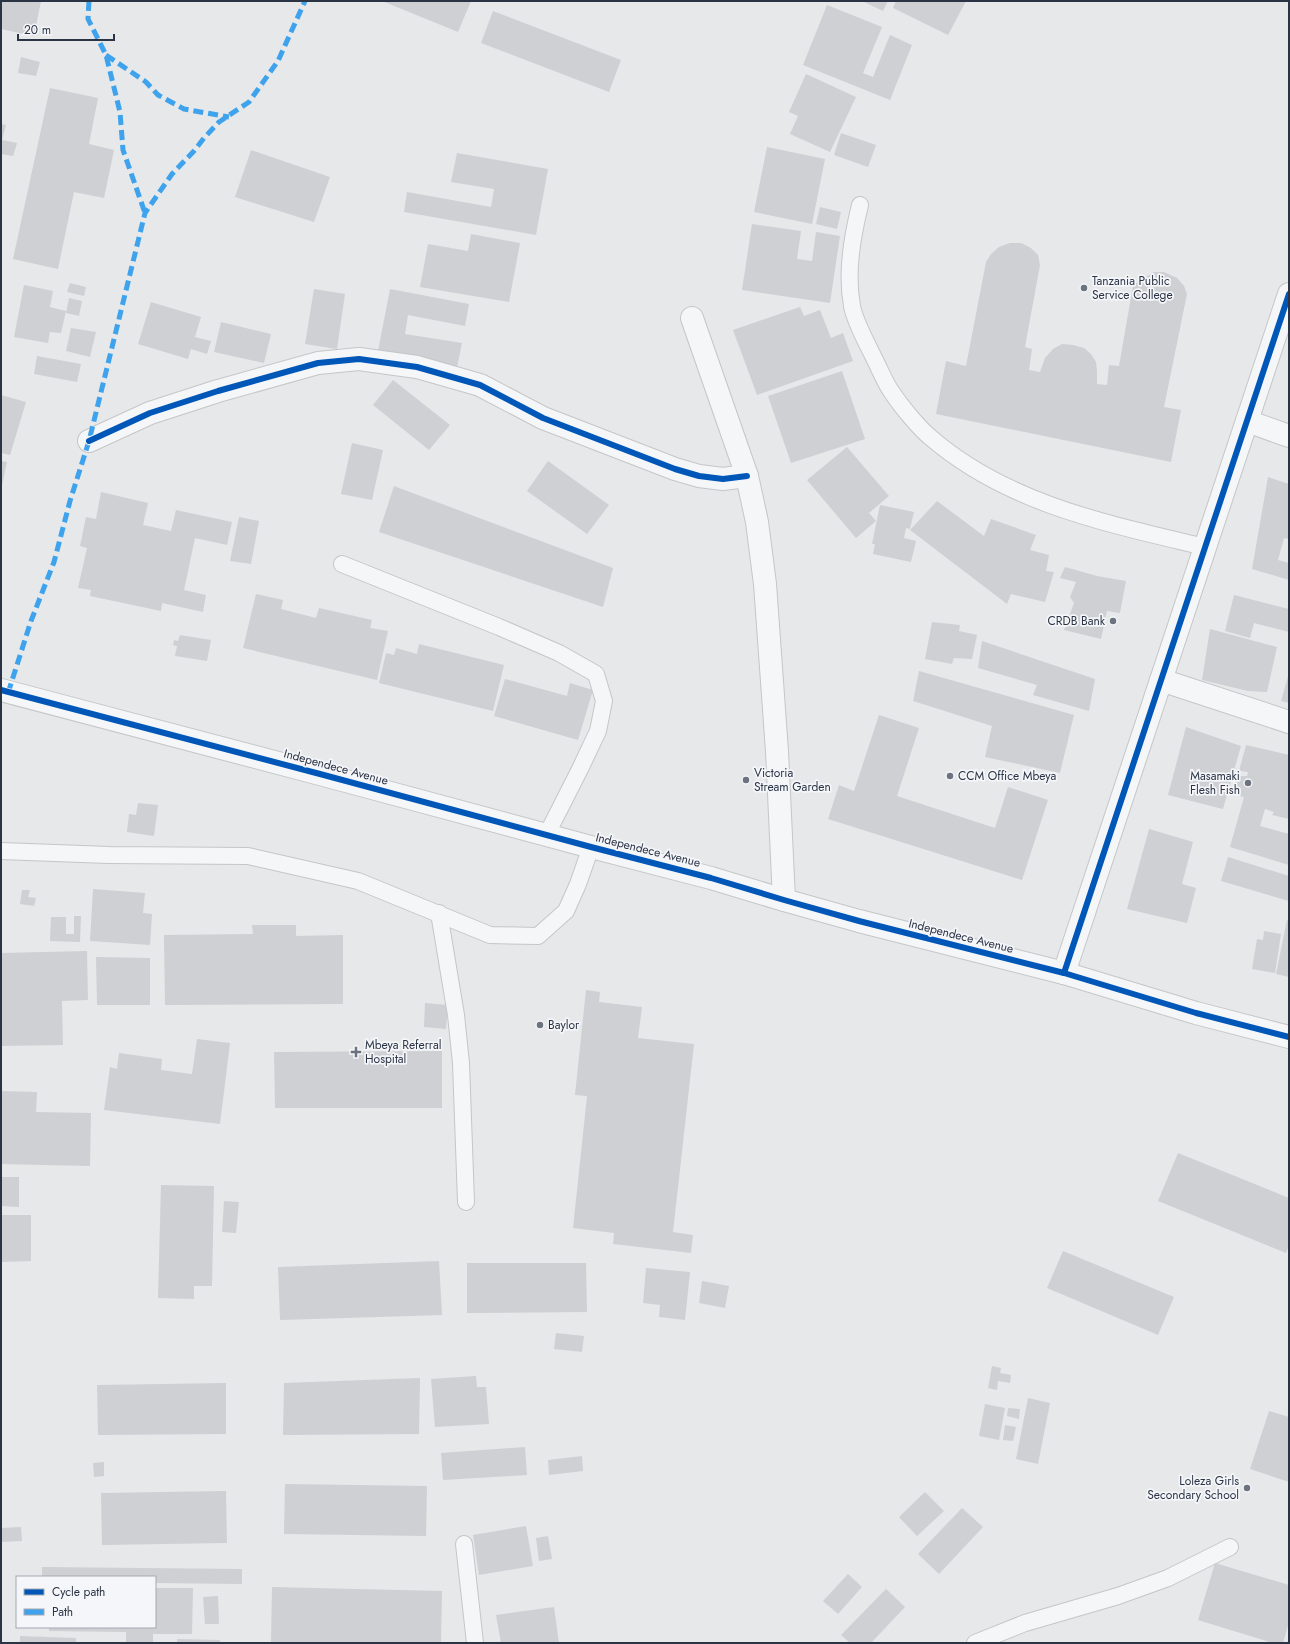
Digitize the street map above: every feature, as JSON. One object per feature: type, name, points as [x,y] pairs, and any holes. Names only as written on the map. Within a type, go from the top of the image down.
[{"type":"street","points":[[1064,973],[1289,294]]},
{"type":"street","points":[[692,318],[747,476],[757,522],[765,584],[777,751],[784,900]]},
{"type":"street","points":[[89,441],[150,413],[218,390],[318,363],[359,358],[417,366],[480,385],[543,418],[675,469],[699,476],[723,479],[747,476]]},
{"type":"street","points":[[1247,422],[1289,436]]},
{"type":"street","points":[[1161,680],[1289,722]]},
{"type":"street","name":"Independece Avenue","points":[[1,690],[711,878],[859,921],[1064,973],[1196,1013],[1289,1037]]},
{"type":"lane","points":[[860,205],[853,237],[850,276],[852,308],[864,337],[892,393],[929,437],[970,467],[1024,496],[1092,520],[1205,547]]},
{"type":"lane","points":[[342,564],[499,627],[559,653],[596,674],[604,701],[598,730],[547,834]]},
{"type":"lane","points":[[1,851],[108,855],[248,856],[358,881],[490,935],[538,936],[566,911],[578,884],[591,847]]},
{"type":"lane","points":[[439,913],[456,1015],[461,1063],[466,1202]]},
{"type":"lane","points":[[464,1544],[475,1643]]},
{"type":"lane","points":[[975,1643],[1024,1623],[1118,1596],[1168,1578],[1230,1547]]},
{"type":"building","points":[[1,1],[41,1],[34,36],[1,29]]},
{"type":"building","points":[[382,1],[471,1],[458,32]]},
{"type":"building","points":[[862,1],[888,1],[883,11]]},
{"type":"building","points":[[896,1],[966,1],[948,35],[893,8]]},
{"type":"building","points":[[827,5],[882,27],[863,73],[873,77],[890,35],[912,45],[890,100],[803,65]]},
{"type":"building","points":[[493,11],[621,60],[609,92],[481,43]]},
{"type":"building","points":[[21,57],[40,62],[36,76],[18,73]]},
{"type":"building","points":[[806,74],[856,97],[830,152],[790,134],[798,116],[789,112]]},
{"type":"building","points":[[50,88],[98,98],[89,144],[114,150],[104,198],[74,192],[58,269],[13,259]]},
{"type":"building","points":[[1,124],[6,125],[2,140],[17,143],[13,156],[1,154]]},
{"type":"building","points":[[841,133],[876,145],[868,167],[834,155]]},
{"type":"building","points":[[767,147],[825,159],[812,224],[754,212]]},
{"type":"building","points":[[251,150],[330,177],[314,222],[235,197]]},
{"type":"building","points":[[457,153],[548,169],[536,235],[404,212],[407,192],[491,207],[494,189],[451,182]]},
{"type":"building","points":[[820,207],[841,212],[837,229],[816,224]]},
{"type":"building","points":[[752,224],[801,231],[797,259],[812,261],[816,232],[840,236],[830,303],[742,290]]},
{"type":"building","points":[[471,234],[520,243],[509,302],[420,287],[428,244],[468,251]]},
{"type":"building","points":[[1010,243],[1021,243],[1031,248],[1038,255],[1040,265],[1025,347],[1032,349],[1029,370],[1040,372],[1045,358],[1053,349],[1062,344],[1073,345],[1084,348],[1091,354],[1096,362],[1097,384],[1107,385],[1109,365],[1119,366],[1133,286],[1154,272],[1164,272],[1177,278],[1184,286],[1187,294],[1164,407],[1181,410],[1171,462],[936,414],[946,361],[966,366],[986,262],[991,254],[999,247]]},
{"type":"building","points":[[70,283],[86,287],[84,296],[67,292]]},
{"type":"building","points":[[24,285],[53,291],[50,307],[66,311],[61,333],[50,332],[48,343],[14,337]]},
{"type":"building","points":[[314,289],[345,294],[337,349],[305,344]]},
{"type":"building","points":[[390,289],[469,304],[465,326],[408,315],[405,334],[462,343],[457,367],[378,351]]},
{"type":"building","points":[[69,298],[82,301],[79,316],[66,313]]},
{"type":"building","points":[[151,302],[201,317],[195,337],[211,341],[207,354],[191,349],[188,359],[138,344]]},
{"type":"building","points":[[800,307],[804,316],[820,310],[831,338],[843,333],[853,361],[757,395],[733,330]]},
{"type":"building","points":[[221,322],[271,334],[264,363],[214,352]]},
{"type":"building","points":[[71,328],[96,332],[90,357],[66,351]]},
{"type":"building","points":[[37,356],[81,364],[77,382],[34,374]]},
{"type":"building","points":[[842,371],[865,439],[791,463],[768,396]]},
{"type":"building","points":[[393,380],[450,425],[429,450],[373,405]]},
{"type":"building","points":[[1,395],[26,402],[10,455],[1,453]]},
{"type":"building","points":[[352,443],[383,450],[372,500],[341,494]]},
{"type":"building","points":[[847,447],[889,496],[869,513],[876,521],[856,538],[807,480]]},
{"type":"building","points":[[1,461],[7,462],[2,485],[1,485]]},
{"type":"building","points":[[548,461],[609,505],[587,534],[527,491]]},
{"type":"building","points":[[1268,477],[1289,484],[1289,539],[1284,538],[1278,560],[1289,563],[1289,580],[1252,569]]},
{"type":"building","points":[[394,486],[613,568],[603,607],[379,532]]},
{"type":"building","points":[[101,492],[148,503],[143,525],[171,531],[176,510],[232,522],[227,545],[195,538],[184,590],[206,595],[203,612],[162,603],[161,611],[90,596],[91,590],[78,588],[87,548],[80,546],[86,517],[96,519]]},
{"type":"building","points":[[937,501],[984,536],[991,519],[1036,535],[1030,550],[1049,555],[1046,571],[1054,572],[1045,602],[1011,594],[1007,604],[910,530]]},
{"type":"building","points":[[880,505],[914,512],[910,529],[906,528],[904,538],[916,541],[911,562],[873,554],[875,544],[872,544]]},
{"type":"building","points":[[239,517],[259,521],[251,564],[230,561]]},
{"type":"building","points":[[1065,567],[1097,576],[1126,581],[1120,613],[1107,611],[1101,639],[1064,630],[1074,603],[1070,597],[1076,582],[1060,578]]},
{"type":"building","points":[[256,594],[283,600],[281,609],[316,618],[319,608],[372,620],[370,628],[388,631],[377,680],[243,648]]},
{"type":"building","points":[[1234,595],[1289,609],[1289,632],[1254,623],[1250,638],[1225,631]]},
{"type":"building","points":[[932,622],[960,625],[959,631],[977,635],[972,659],[954,658],[952,664],[925,659]]},
{"type":"building","points":[[1210,629],[1277,647],[1267,692],[1248,691],[1202,680]]},
{"type":"building","points":[[180,635],[211,640],[207,661],[175,656],[177,646],[173,645],[174,640],[178,641]]},
{"type":"building","points":[[982,641],[1095,679],[1089,711],[1033,695],[1037,685],[978,668]]},
{"type":"building","points":[[419,644],[504,665],[493,711],[379,683],[386,653],[394,655],[396,648],[417,654]]},
{"type":"building","points":[[919,671],[1074,715],[1060,773],[985,757],[992,726],[913,701]]},
{"type":"building","points":[[1289,673],[1289,703],[1281,701]]},
{"type":"building","points":[[505,679],[567,696],[570,683],[593,690],[578,740],[494,716]]},
{"type":"building","points":[[879,715],[919,728],[897,796],[995,828],[1008,787],[1048,800],[1022,880],[828,819],[839,785],[854,791]]},
{"type":"building","points":[[1186,727],[1241,746],[1223,809],[1168,795]]},
{"type":"building","points":[[1246,745],[1289,755],[1289,819],[1272,815],[1274,812],[1265,809],[1260,826],[1289,834],[1289,865],[1230,847],[1244,797],[1233,794],[1237,776],[1247,776],[1248,772],[1239,771]]},
{"type":"building","points":[[138,803],[158,805],[154,836],[127,832],[129,814],[136,815]]},
{"type":"building","points":[[1149,829],[1193,842],[1182,884],[1196,888],[1187,923],[1127,909]]},
{"type":"building","points":[[1228,857],[1289,876],[1289,901],[1221,881]]},
{"type":"building","points":[[93,889],[145,893],[143,913],[152,914],[150,945],[90,941]]},
{"type":"building","points":[[22,890],[30,890],[28,897],[36,898],[34,906],[20,904]]},
{"type":"building","points":[[74,916],[81,916],[80,942],[50,941],[51,917],[66,917],[66,934],[74,934]]},
{"type":"building","points":[[1287,920],[1289,921],[1289,977],[1276,974]]},
{"type":"building","points":[[252,925],[296,925],[296,936],[343,935],[343,1004],[165,1005],[164,935],[253,934]]},
{"type":"building","points":[[1264,931],[1281,934],[1275,973],[1252,969],[1257,939],[1263,940]]},
{"type":"building","points":[[87,951],[88,1000],[62,1001],[63,1045],[1,1046],[1,953]]},
{"type":"building","points":[[96,957],[150,958],[150,1005],[97,1005]]},
{"type":"building","points":[[586,990],[600,992],[599,1002],[642,1007],[638,1038],[694,1044],[673,1232],[693,1235],[691,1253],[613,1244],[614,1233],[573,1228],[587,1096],[575,1095]]},
{"type":"building","points":[[425,1003],[448,1005],[446,1029],[424,1027]]},
{"type":"building","points":[[197,1039],[230,1043],[220,1124],[104,1110],[110,1067],[117,1069],[119,1053],[162,1059],[161,1070],[192,1074]]},
{"type":"building","points":[[442,1051],[442,1108],[275,1108],[274,1052]]},
{"type":"building","points":[[1,1091],[37,1092],[36,1112],[91,1113],[90,1166],[1,1164]]},
{"type":"building","points":[[1178,1153],[1289,1198],[1289,1246],[1286,1253],[1158,1201]]},
{"type":"building","points":[[1,1177],[19,1177],[19,1207],[1,1206]]},
{"type":"building","points":[[161,1185],[214,1186],[212,1286],[194,1286],[194,1299],[158,1298]]},
{"type":"building","points":[[224,1201],[239,1202],[236,1233],[222,1232]]},
{"type":"building","points":[[1,1215],[31,1215],[31,1261],[1,1262]]},
{"type":"building","points":[[1063,1251],[1174,1297],[1158,1335],[1047,1288]]},
{"type":"building","points":[[439,1261],[442,1315],[280,1320],[278,1267]]},
{"type":"building","points":[[467,1263],[586,1263],[587,1312],[467,1313]]},
{"type":"building","points":[[646,1268],[690,1272],[685,1320],[659,1317],[660,1305],[643,1303]]},
{"type":"building","points":[[702,1281],[729,1286],[725,1308],[699,1303]]},
{"type":"building","points":[[556,1333],[584,1336],[582,1352],[554,1349]]},
{"type":"building","points":[[992,1366],[1001,1368],[1000,1373],[1011,1375],[1010,1383],[998,1381],[997,1390],[988,1388]]},
{"type":"building","points":[[476,1376],[477,1387],[486,1387],[489,1424],[435,1427],[431,1379]]},
{"type":"building","points":[[420,1378],[419,1434],[283,1435],[284,1383]]},
{"type":"building","points":[[226,1383],[226,1434],[98,1435],[97,1385]]},
{"type":"building","points":[[1028,1398],[1050,1403],[1038,1464],[1016,1459]]},
{"type":"building","points":[[985,1404],[1005,1408],[999,1440],[979,1436]]},
{"type":"building","points":[[1008,1408],[1020,1409],[1019,1419],[1007,1416]]},
{"type":"building","points":[[1269,1411],[1289,1417],[1289,1482],[1250,1469]]},
{"type":"building","points":[[1005,1425],[1016,1427],[1013,1441],[1003,1440]]},
{"type":"building","points":[[525,1447],[527,1475],[443,1480],[441,1453]]},
{"type":"building","points":[[582,1456],[583,1471],[549,1475],[548,1460]]},
{"type":"building","points":[[104,1462],[104,1476],[94,1477],[93,1463]]},
{"type":"building","points":[[285,1484],[427,1486],[426,1536],[284,1534]]},
{"type":"building","points":[[226,1491],[227,1543],[102,1545],[101,1493]]},
{"type":"building","points":[[925,1492],[944,1511],[917,1536],[899,1517]]},
{"type":"building","points":[[962,1508],[983,1527],[939,1574],[918,1554]]},
{"type":"building","points":[[526,1526],[533,1566],[479,1575],[473,1535]]},
{"type":"building","points":[[21,1527],[22,1541],[1,1542],[1,1528]]},
{"type":"building","points":[[548,1536],[552,1559],[539,1561],[536,1538]]},
{"type":"building","points":[[1215,1563],[1289,1585],[1289,1622],[1283,1643],[1273,1643],[1198,1620]]},
{"type":"building","points":[[42,1567],[242,1569],[242,1584],[156,1583],[156,1576],[42,1576]]},
{"type":"building","points":[[848,1574],[862,1587],[838,1614],[823,1601]]},
{"type":"building","points":[[272,1587],[442,1591],[441,1643],[271,1642]]},
{"type":"building","points":[[156,1588],[193,1588],[192,1634],[153,1634],[153,1643],[126,1643],[126,1632],[49,1631],[49,1628],[156,1628]]},
{"type":"building","points":[[886,1589],[905,1607],[871,1643],[850,1643],[841,1635]]},
{"type":"building","points":[[218,1596],[219,1624],[205,1624],[203,1597]]},
{"type":"building","points":[[554,1607],[559,1643],[501,1643],[496,1615]]},
{"type":"building","points":[[20,1636],[76,1638],[76,1643],[20,1643]]},
{"type":"building","points":[[177,1639],[220,1640],[220,1643],[177,1643]]},
{"type":"marked path","points":[[89,1],[88,19],[106,55],[120,112],[123,150],[145,213]]},
{"type":"marked path","points":[[8,693],[31,621],[54,562],[70,501],[89,441],[145,213],[172,174],[204,138],[219,122],[249,102],[278,61],[305,1]]},
{"type":"marked path","points":[[106,55],[146,82],[158,95],[184,109],[229,117]]},
{"type":"cycle path","points":[[1064,973],[1289,294]]},
{"type":"cycle path","points":[[89,441],[150,413],[218,391],[318,363],[359,359],[417,367],[480,385],[543,418],[675,469],[699,476],[723,479],[747,476]]},
{"type":"cycle path","points":[[1,690],[711,878],[859,921],[1064,973],[1196,1013],[1289,1037]]},
{"type":"place","name":"Tanzania Public Service College","points":[[1084,288]]},
{"type":"place","name":"CRDB Bank","points":[[1113,621]]},
{"type":"place","name":"CCM Office Mbeya","points":[[950,776]]},
{"type":"place","name":"Victoria Stream Garden","points":[[746,780]]},
{"type":"place","name":"Masamaki Flesh Fish","points":[[1248,783]]},
{"type":"place","name":"Baylor","points":[[540,1025]]},
{"type":"place","name":"Mbeya Referral Hospital","points":[[356,1052]]},
{"type":"place","name":"Loleza Girls Secondary School","points":[[1247,1488]]}]
